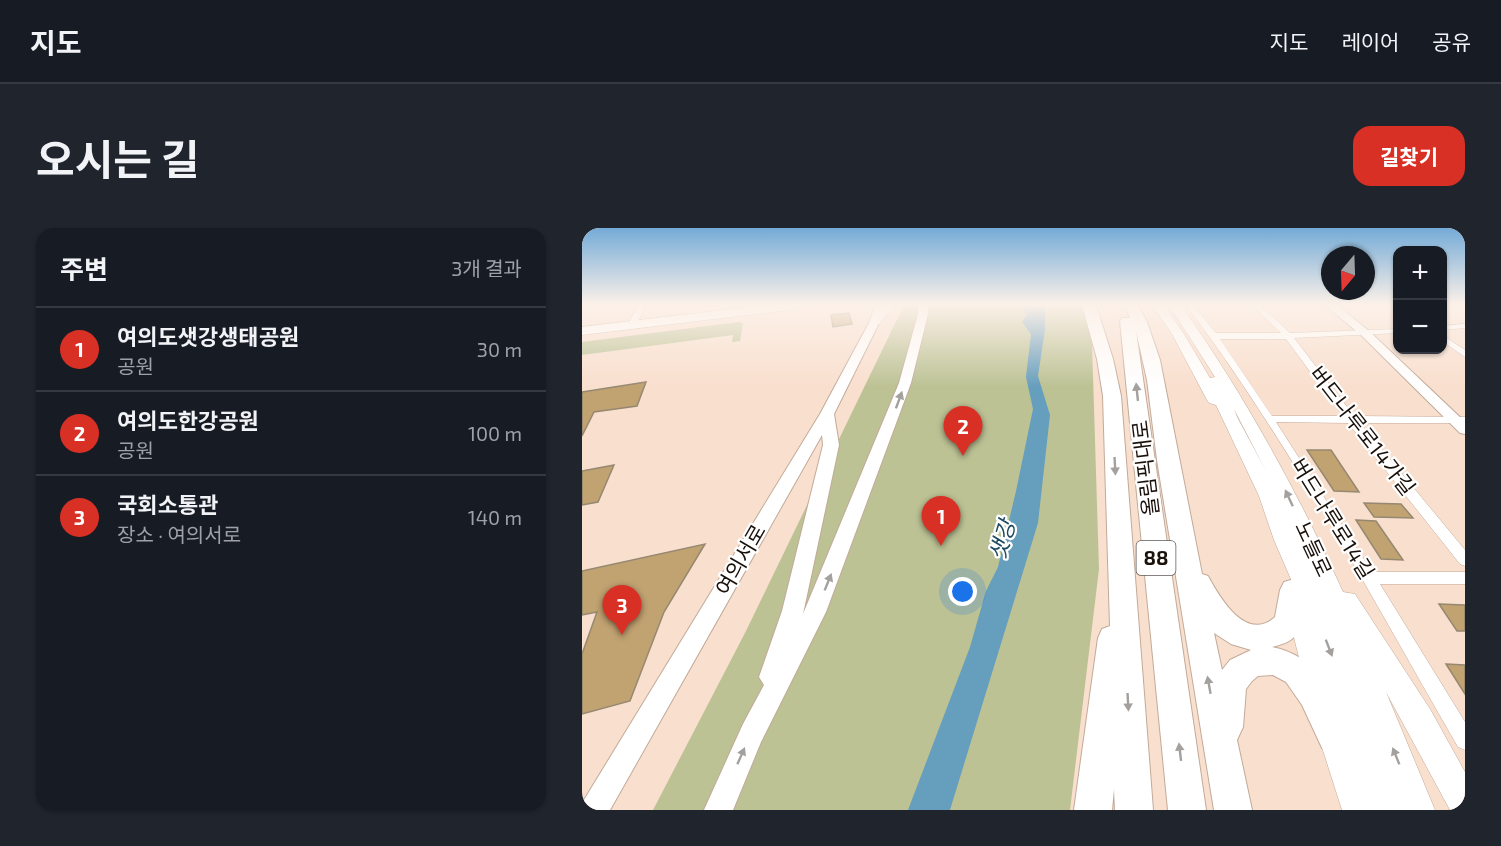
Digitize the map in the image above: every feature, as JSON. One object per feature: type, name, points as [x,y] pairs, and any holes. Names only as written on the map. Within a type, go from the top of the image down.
[{"type":"highway","name":"올림픽대로","points":[[1098,332],[1106,359],[1112,396],[1134,810]]},
{"type":"highway","name":"올림픽대로","points":[[1129,332],[1187,810]]},
{"type":"highway","points":[[1143,332],[1150,353],[1233,810]]},
{"type":"highway","points":[[1186,559],[1212,612],[1224,625],[1238,633],[1256,638],[1276,634],[1287,625],[1294,590]]},
{"type":"highway","points":[[1093,810],[1121,573]]},
{"type":"highway","points":[[1223,763],[1228,699],[1236,677],[1248,665],[1266,659],[1284,663],[1297,672],[1309,687],[1334,736]]},
{"type":"main road","name":"여의서로","points":[[594,810],[827,414],[869,332]]},
{"type":"main road","points":[[718,810],[752,733],[816,612],[905,383],[918,332]]},
{"type":"main road","points":[[1177,332],[1210,394],[1249,418]]},
{"type":"main road","name":"노들로","points":[[1184,332],[1216,384],[1249,418]]},
{"type":"main road","name":"노들로","points":[[1195,332],[1249,418],[1269,496],[1330,587],[1418,810]]},
{"type":"main road","points":[[1204,332],[1244,395],[1249,418]]},
{"type":"main road","points":[[1365,333],[1460,420],[1465,429]]},
{"type":"main road","points":[[752,733],[793,611],[831,437],[827,414]]},
{"type":"main road","points":[[807,447],[815,445],[822,449],[825,466]]},
{"type":"main road","points":[[1298,542],[1294,590],[1334,736],[1359,810]]},
{"type":"main road","points":[[1298,542],[1419,720],[1465,805]]},
{"type":"main road","name":"노들로","points":[[1298,542],[1305,584],[1391,810]]},
{"type":"street","name":"버드나루로14길","points":[[1211,332],[1249,418],[1369,578],[1465,740]]},
{"type":"street","name":"버드나루로14가길","points":[[1284,332],[1465,560]]},
{"type":"street","points":[[1214,336],[1379,332]]},
{"type":"street","points":[[1447,340],[1465,354]]},
{"type":"street","points":[[1249,418],[1353,421],[1460,420]]},
{"type":"street","points":[[1369,578],[1465,578]]},
{"type":"green space","points":[[659,332],[741,332],[740,341],[732,342],[733,335],[582,355],[582,342]]},
{"type":"green space","points":[[891,332],[1089,332],[1092,344],[1099,569],[1070,810],[653,810],[746,631]]},
{"type":"water","points":[[1030,332],[1045,332],[1038,376],[1050,415],[1038,523],[950,810],[908,810],[970,647],[986,591],[998,567],[1033,409],[1026,377]]},
{"type":"building","points":[[646,382],[637,406],[594,412],[582,436],[582,392]]},
{"type":"building","points":[[1307,450],[1331,450],[1359,492],[1334,491]]},
{"type":"building","points":[[614,465],[598,502],[582,505],[582,471]]},
{"type":"building","points":[[1364,503],[1401,504],[1413,518],[1374,517]]},
{"type":"building","points":[[1356,520],[1376,521],[1403,560],[1381,559]]},
{"type":"building","points":[[705,544],[664,612],[630,701],[582,714],[582,654],[597,612],[582,615],[582,571]]},
{"type":"building","points":[[1439,604],[1465,605],[1465,631],[1457,631]]},
{"type":"building","points":[[1446,664],[1465,665],[1465,694]]},
{"type":"place","name":"여의도한강공원","points":[[963,456]]},
{"type":"place","name":"여의도샛강생태공원","points":[[941,546]]},
{"type":"place","name":"국회소통관","points":[[622,635]]},
{"type":"water label","name":"샛강","points":[[1002,540]]}]
